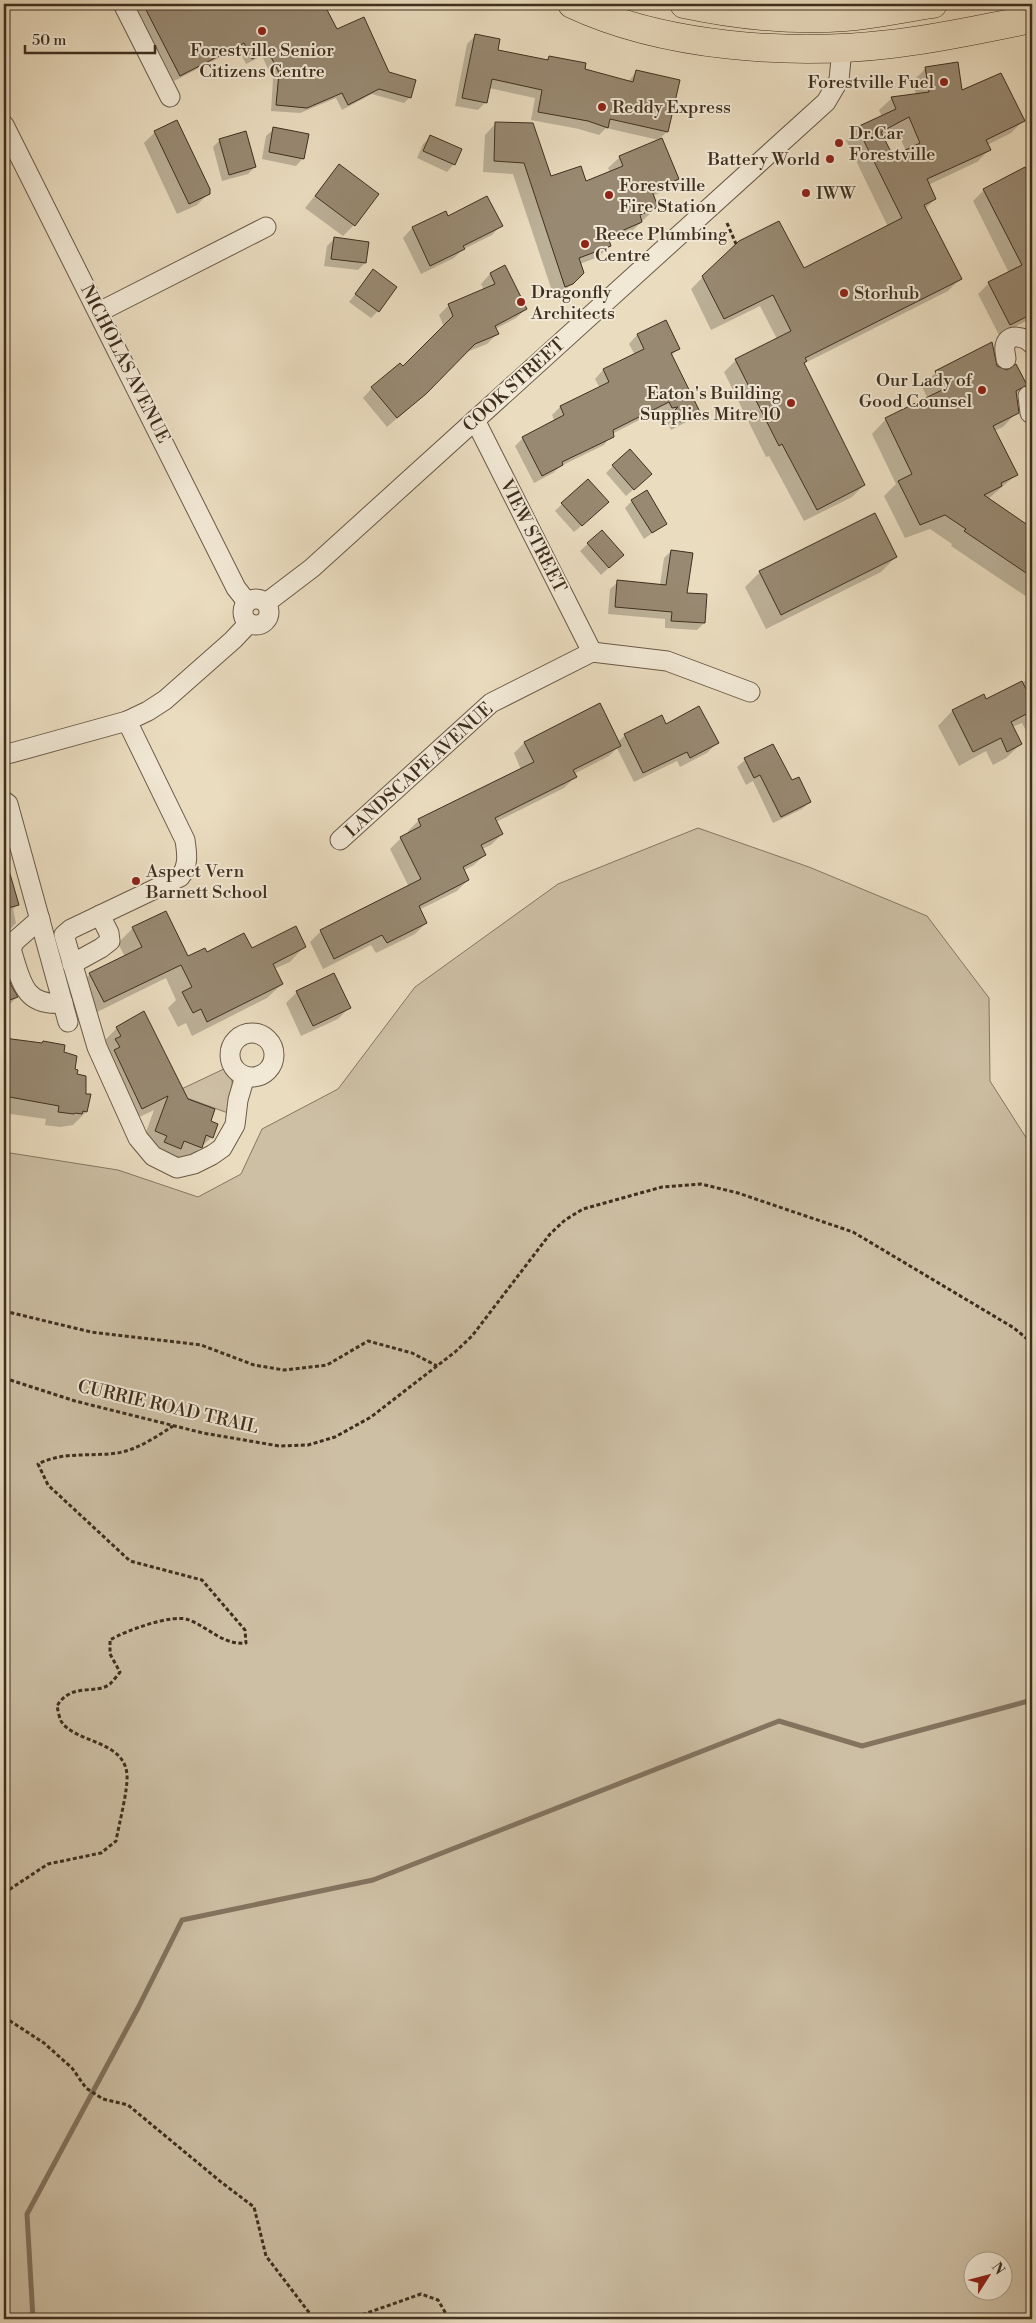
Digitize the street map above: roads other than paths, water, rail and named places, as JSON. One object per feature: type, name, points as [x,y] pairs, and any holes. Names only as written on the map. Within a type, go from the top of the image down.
[{"type":"highway","points":[[572,4],[618,21],[665,34],[744,46],[842,48],[890,44],[942,37],[1032,19]]},
{"type":"highway","points":[[684,4],[718,11],[782,16],[845,17],[933,4]]},
{"type":"highway","name":"COOK STREET","points":[[842,48],[845,17]]},
{"type":"street","points":[[123,4],[170,97]]},
{"type":"street","name":"COOK STREET","points":[[256,602],[312,568],[826,102],[839,80],[842,48]]},
{"type":"street","name":"NICHOLAS AVENUE","points":[[4,125],[236,588],[256,602]]},
{"type":"street","points":[[99,312],[266,227]]},
{"type":"street","points":[[1002,350],[1010,340],[1017,336],[1024,338],[1032,344]]},
{"type":"street","name":"VIEW STREET","points":[[475,420],[592,652]]},
{"type":"street","points":[[4,755],[127,721],[165,700],[233,640],[249,623],[257,625],[265,622],[269,614],[256,602]]},
{"type":"street","points":[[592,652],[667,661],[750,692]]},
{"type":"street","name":"LANDSCAPE AVENUE","points":[[340,840],[491,703],[592,652]]},
{"type":"street","points":[[127,721],[185,840],[187,858],[184,871],[180,877],[71,929],[64,935],[97,1047],[138,1138],[153,1156],[177,1168],[194,1164],[212,1156],[222,1148],[235,1125],[238,1100],[245,1076]]},
{"type":"street","points":[[4,800],[8,804],[68,1022]]},
{"type":"street","points":[[72,964],[102,948],[110,940],[109,933],[100,915]]},
{"type":"street","points":[[40,920],[15,942],[11,949],[24,988],[33,999],[49,1004],[63,1003]]},
{"type":"waterway","points":[[33,2319],[27,2214],[138,2008],[182,1920],[373,1880],[779,1721],[862,1746],[1032,1700]]},
{"type":"place","name":"Forestville Senior Citizens Centre","points":[[262,31]]},
{"type":"place","name":"Forestville Fuel","points":[[944,82]]},
{"type":"place","name":"Reddy Express","points":[[602,107]]},
{"type":"place","name":"Dr.Car Forestville","points":[[839,143]]},
{"type":"place","name":"Battery World","points":[[830,159]]},
{"type":"place","name":"IWW","points":[[806,193]]},
{"type":"place","name":"Forestville Fire Station","points":[[609,195]]},
{"type":"place","name":"Reece Plumbing Centre","points":[[585,244]]},
{"type":"place","name":"Storhub","points":[[844,293]]},
{"type":"place","name":"Dragonfly Architects","points":[[521,302]]},
{"type":"place","name":"Our Lady of Good Counsel","points":[[982,390]]},
{"type":"place","name":"Eaton's Building Supplies Mitre 10","points":[[791,403]]},
{"type":"place","name":"Aspect Vern Barnett School","points":[[136,881]]}]
